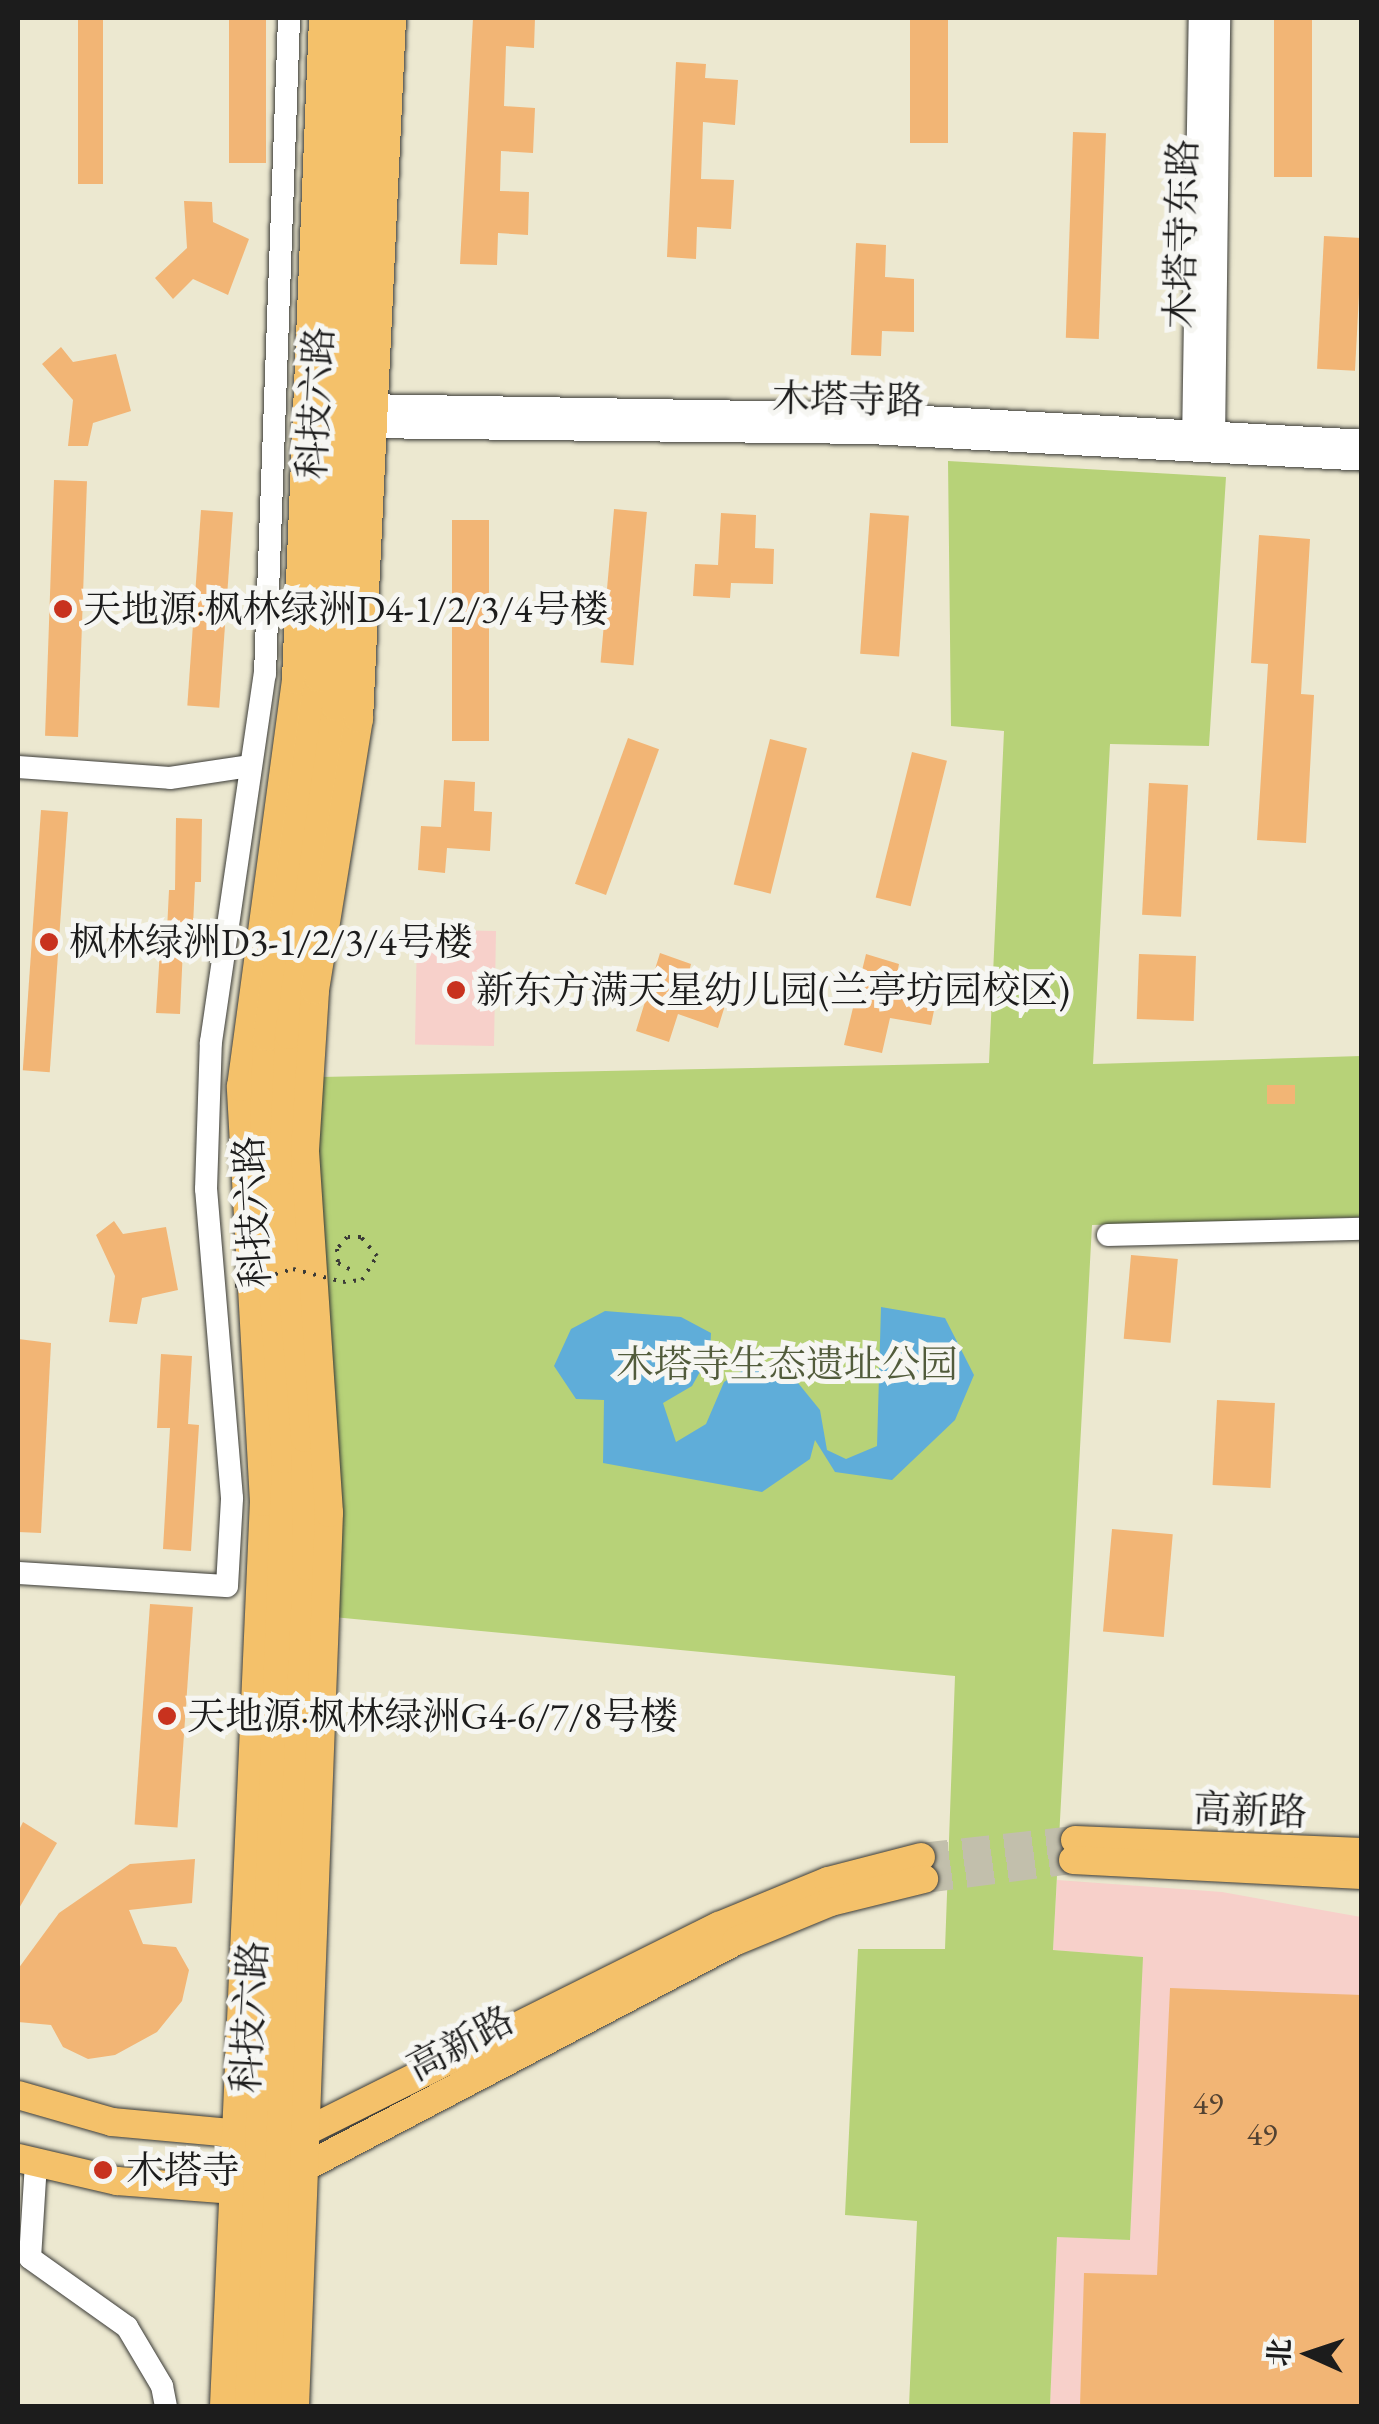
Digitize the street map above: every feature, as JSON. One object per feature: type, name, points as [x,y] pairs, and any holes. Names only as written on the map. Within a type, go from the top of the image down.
[{"type":"main road","points":[[295,2406],[268,2182],[259,2138],[264,1502],[241,1088],[295,694],[324,18]]},
{"type":"main road","name":"科技六路","points":[[348,18],[353,416]]},
{"type":"main road","name":"科技六路","points":[[268,2406],[268,2182],[259,2138],[307,1566],[305,1438],[283,1170],[285,1112],[302,918],[336,707],[370,18]]},
{"type":"main road","points":[[224,2406],[268,2182],[306,2132],[328,1513],[305,1150],[314,990],[360,720],[353,416],[392,18]]},
{"type":"main road","name":"高新路","points":[[1362,1852],[1074,1850],[1362,1875]]},
{"type":"main road","name":"高新路","points":[[259,2138],[306,2132],[720,1926],[828,1881],[923,1868],[736,1940],[268,2182]]},
{"type":"main road","points":[[18,2095],[112,2122],[259,2138]]},
{"type":"main road","points":[[26,2161],[116,2181],[268,2182]]},
{"type":"main road","name":"科技六路","points":[[249,2406],[268,2182]]},
{"type":"street","points":[[18,1573],[227,1586],[232,1498],[206,1189],[211,1042],[265,674],[289,18]]},
{"type":"street","name":"木塔寺东路","points":[[1200,18],[1204,441]]},
{"type":"street","name":"木塔寺东路","points":[[1204,441],[1219,18]]},
{"type":"street","name":"木塔寺路","points":[[353,416],[870,433],[1362,442]]},
{"type":"street","name":"木塔寺路","points":[[1204,441],[1362,460]]},
{"type":"street","points":[[18,766],[170,778],[249,766]]},
{"type":"street","points":[[1108,1235],[1362,1228]]},
{"type":"street","points":[[26,2161],[30,2258],[127,2327],[162,2386],[166,2406]]},
{"type":"path","points":[[235,1286],[293,1269],[343,1282],[362,1280],[376,1256],[361,1238],[347,1238],[337,1249],[338,1263],[351,1270]]},
{"type":"shaded area","name":"新东方满天星幼儿园(兰亭坊园校区)","points":[[417,930],[496,931],[494,1046],[415,1045]]},
{"type":"shaded area","points":[[1057,1880],[1222,1892],[1361,1917],[1361,2406],[1050,2406],[1057,2236],[1130,2240],[1142,1957],[1053,1950]]},
{"type":"green space","name":"木塔寺生态遗址公园","points":[[948,461],[1226,477],[1209,746],[1110,744],[1093,1064],[1361,1056],[1361,1217],[1092,1225],[1053,1950],[1143,1957],[1130,2240],[1057,2237],[1050,2406],[909,2406],[917,2221],[845,2215],[858,1949],[945,1949],[955,1676],[333,1617],[315,1177],[321,1077],[989,1063],[1004,731],[951,726]]},
{"type":"water","points":[[881,1307],[945,1318],[974,1375],[955,1420],[892,1480],[835,1472],[815,1440],[810,1459],[762,1492],[603,1463],[604,1400],[576,1399],[554,1366],[571,1329],[605,1311],[681,1317],[711,1333],[710,1354],[692,1386],[663,1403],[676,1442],[706,1424],[724,1382],[748,1367],[794,1378],[820,1410],[827,1450],[846,1459],[877,1446]]},
{"type":"building","points":[[78,18],[103,18],[103,184],[78,184]]},
{"type":"building","points":[[229,18],[266,18],[266,163],[229,163]]},
{"type":"building","points":[[473,18],[535,18],[534,48],[506,46],[504,106],[535,108],[533,153],[501,151],[500,191],[529,192],[528,235],[498,233],[497,265],[460,264]]},
{"type":"building","points":[[910,18],[948,18],[948,143],[910,143]]},
{"type":"building","points":[[1274,18],[1312,18],[1312,177],[1274,177]]},
{"type":"building","points":[[676,62],[706,64],[705,78],[738,80],[735,125],[703,122],[701,179],[734,180],[731,229],[697,227],[696,259],[667,257]]},
{"type":"building","points":[[1073,132],[1106,133],[1099,339],[1066,338]]},
{"type":"building","points":[[184,201],[212,202],[213,222],[249,239],[228,295],[193,279],[173,299],[155,278],[187,248]]},
{"type":"building","points":[[1324,236],[1362,238],[1355,371],[1317,369]]},
{"type":"building","points":[[856,243],[886,245],[885,277],[914,279],[914,332],[882,331],[881,356],[851,355]]},
{"type":"building","points":[[61,347],[73,362],[116,354],[131,411],[93,423],[88,446],[68,446],[73,400],[42,364]]},
{"type":"building","name":"天地源·枫林绿洲D4-1/2/3/4号楼","points":[[54,480],[87,481],[78,737],[45,736]]},
{"type":"building","points":[[614,509],[647,512],[633,665],[601,662]]},
{"type":"building","points":[[201,510],[233,512],[219,708],[187,706]]},
{"type":"building","points":[[721,513],[756,515],[755,548],[774,549],[773,584],[731,583],[730,598],[693,596],[695,564],[718,565]]},
{"type":"building","points":[[870,513],[909,516],[899,656],[860,654]]},
{"type":"building","points":[[452,520],[489,520],[489,741],[452,741]]},
{"type":"building","points":[[1259,535],[1310,539],[1301,694],[1314,695],[1306,843],[1257,840],[1268,664],[1251,663]]},
{"type":"building","points":[[628,738],[659,749],[606,895],[575,884]]},
{"type":"building","points":[[770,739],[807,748],[771,894],[734,885]]},
{"type":"building","points":[[912,752],[947,761],[911,906],[876,898]]},
{"type":"building","points":[[444,780],[475,782],[474,811],[492,812],[490,851],[447,848],[445,873],[418,870],[421,826],[441,827]]},
{"type":"building","points":[[1149,783],[1188,785],[1181,917],[1142,915]]},
{"type":"building","name":"枫林绿洲D3-1/2/3/4号楼","points":[[41,810],[68,812],[50,1072],[23,1070]]},
{"type":"building","points":[[176,818],[202,819],[201,882],[195,882],[192,948],[183,948],[180,1014],[156,1013],[160,950],[166,950],[169,890],[175,890]]},
{"type":"building","points":[[660,953],[691,964],[686,984],[727,999],[718,1028],[678,1014],[669,1042],[636,1031]]},
{"type":"building","points":[[866,954],[899,964],[894,989],[937,996],[931,1025],[890,1018],[882,1053],[844,1045]]},
{"type":"building","points":[[1139,954],[1196,956],[1194,1021],[1137,1019]]},
{"type":"building","points":[[1267,1085],[1295,1085],[1295,1104],[1267,1104]]},
{"type":"building","points":[[114,1221],[123,1234],[166,1227],[178,1290],[142,1298],[137,1324],[109,1322],[115,1276],[96,1235]]},
{"type":"building","points":[[1131,1255],[1178,1259],[1171,1343],[1124,1339]]},
{"type":"building","points":[[18,1339],[51,1343],[41,1533],[18,1532]]},
{"type":"building","points":[[161,1354],[192,1356],[188,1424],[199,1425],[191,1551],[163,1549],[170,1428],[157,1428]]},
{"type":"building","points":[[1217,1400],[1275,1403],[1270,1488],[1213,1485]]},
{"type":"building","points":[[1112,1529],[1173,1534],[1164,1637],[1103,1632]]},
{"type":"building","name":"天地源·枫林绿洲G4-6/7/8号楼","points":[[150,1604],[193,1607],[177,1827],[135,1824]]},
{"type":"building","points":[[23,1822],[57,1843],[18,1910],[18,1832]]},
{"type":"building","points":[[195,1859],[192,1903],[129,1910],[143,1944],[176,1947],[189,1970],[182,2001],[157,2032],[115,2055],[88,2059],[63,2047],[51,2025],[18,2022],[18,1969],[59,1913],[130,1864]]},
{"type":"building","points":[[1170,1988],[1362,1995],[1362,2406],[1080,2406],[1084,2273],[1157,2275]]},
{"type":"tunnel","points":[[921,1857],[1075,1840]]},
{"type":"tunnel","points":[[924,1879],[1073,1860]]},
{"type":"place","name":"天地源·枫林绿洲D4-1/2/3/4号楼","points":[[63,609]]},
{"type":"place","name":"枫林绿洲D3-1/2/3/4号楼","points":[[49,942]]},
{"type":"place","name":"新东方满天星幼儿园(兰亭坊园校区)","points":[[456,990]]},
{"type":"place","name":"天地源·枫林绿洲G4-6/7/8号楼","points":[[167,1716]]},
{"type":"place","name":"木塔寺","points":[[103,2170]]}]
